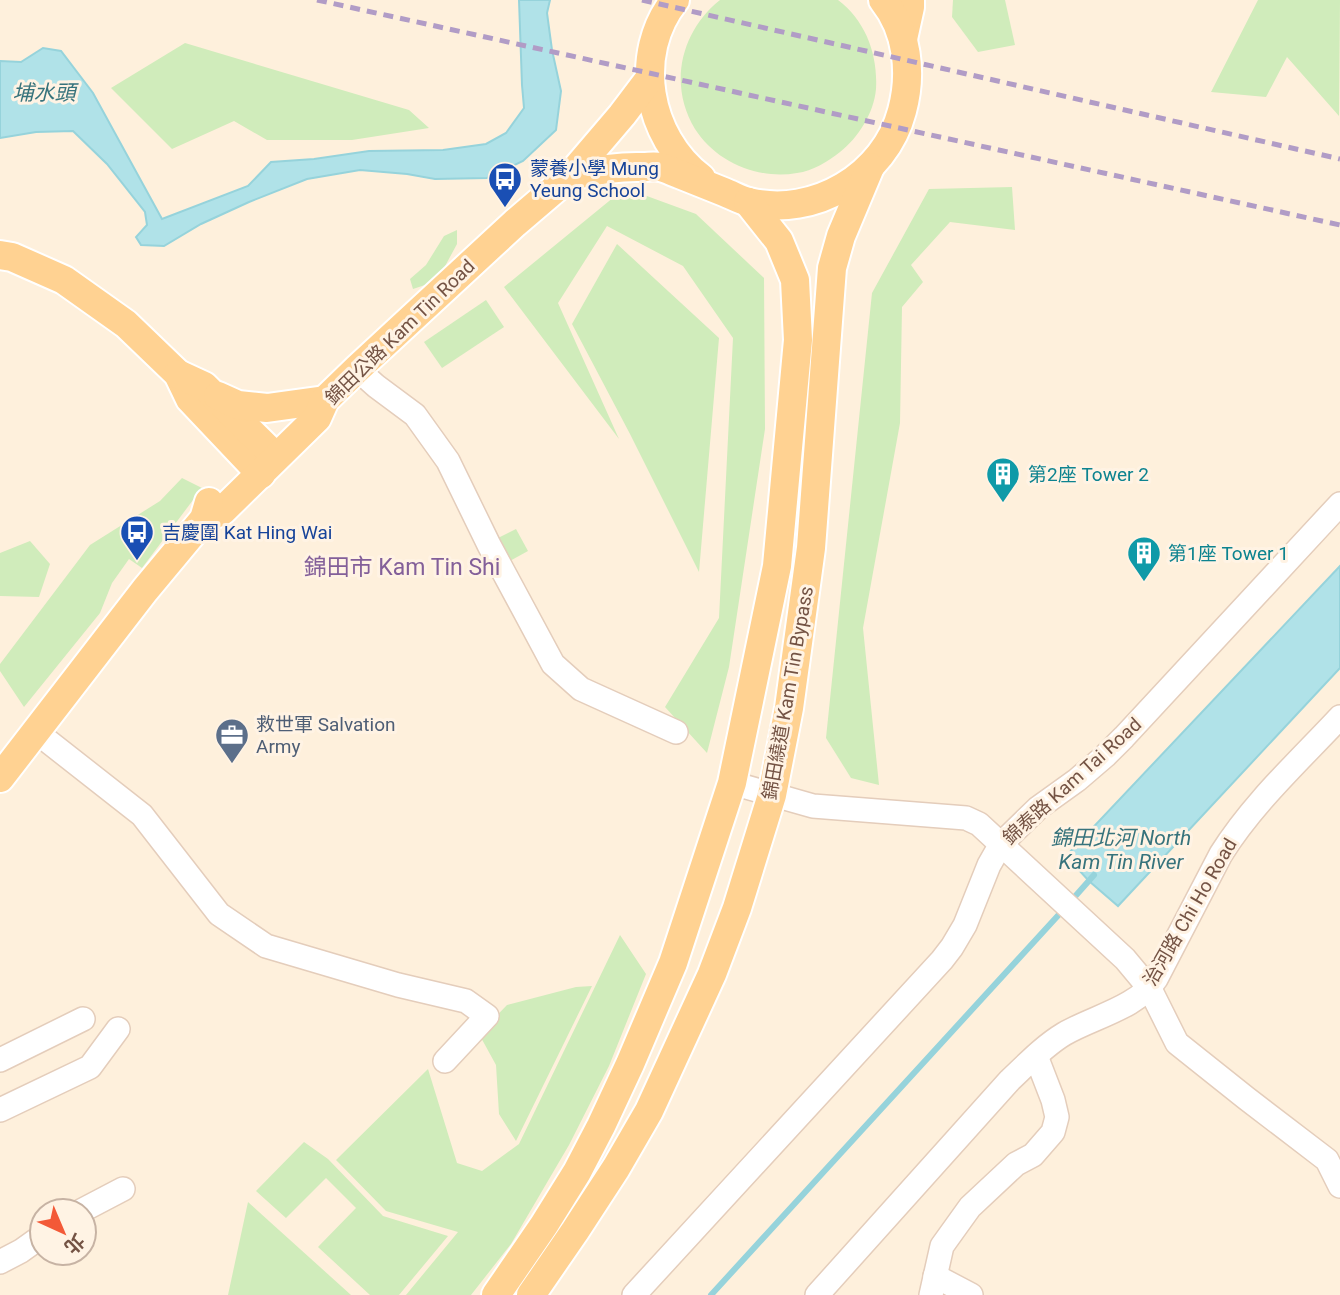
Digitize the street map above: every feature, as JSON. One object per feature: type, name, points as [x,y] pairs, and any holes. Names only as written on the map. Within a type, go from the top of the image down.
[{"type":"main road","name":"錦田公路 Kam Tin Road","points":[[675,0],[660,13],[652,53],[650,78],[654,111],[667,142],[688,168],[714,188]]},
{"type":"main road","name":"錦田公路 Kam Tin Road","points":[[570,176],[621,166],[659,167],[748,202],[779,205],[809,201],[838,191],[870,167],[888,145],[899,124],[907,94],[908,63],[903,39],[883,0]]},
{"type":"main road","points":[[903,39],[909,0]]},
{"type":"main road","name":"錦田公路 Kam Tin Road","points":[[0,778],[145,590],[204,519],[222,511],[262,459],[317,418],[315,402],[357,369],[570,176],[650,78]]},
{"type":"main road","name":"錦田繞道 Kam Tin Bypass","points":[[531,1295],[616,1168],[649,1111],[712,974],[737,908],[772,795],[789,708],[811,548],[832,268],[841,236],[870,167]]},
{"type":"main road","name":"錦田繞道 Kam Tin Bypass","points":[[496,1295],[577,1172],[630,1064],[673,964],[732,783],[777,566],[798,340],[795,281],[779,241],[748,202]]},
{"type":"main road","points":[[0,255],[12,257],[64,280],[126,324],[178,374],[211,393],[262,459]]},
{"type":"main road","points":[[178,374],[190,399],[262,459]]},
{"type":"main road","points":[[211,393],[249,407],[267,408],[315,402]]},
{"type":"street","points":[[357,369],[415,415],[448,461],[489,545],[553,664],[581,689],[676,732]]},
{"type":"street","name":"錦泰路 Kam Tai Road","points":[[634,1295],[942,960],[965,925],[1000,844],[1038,808],[1077,780],[1124,737],[1340,504]]},
{"type":"street","name":"治河路 Chi Ho Road","points":[[817,1295],[1010,1080],[1036,1056],[1064,1034],[1109,1014],[1150,989],[1230,839],[1340,717]]},
{"type":"street","points":[[35,731],[142,815],[219,914],[266,946],[398,985],[466,1001],[486,1016],[445,1061]]},
{"type":"street","points":[[732,783],[813,806],[966,818],[979,824],[1125,959],[1150,989],[1177,1042],[1327,1160],[1340,1186]]},
{"type":"street","points":[[0,1060],[83,1019]]},
{"type":"street","points":[[0,1110],[90,1067],[118,1029]]},
{"type":"street","points":[[971,1295],[933,1286],[942,1246],[970,1207],[1016,1164],[1032,1155],[1053,1132],[1057,1118],[1053,1100],[1036,1056]]},
{"type":"street","points":[[98,1202],[123,1189]]},
{"type":"street","points":[[0,1262],[28,1246]]},
{"type":"green space","points":[[720,0],[838,0],[848,8],[863,28],[875,64],[875,98],[864,124],[853,140],[825,163],[797,173],[768,174],[753,171],[714,151],[695,129],[682,95],[683,60],[696,27]]},
{"type":"green space","points":[[953,0],[1005,0],[1015,45],[978,52],[952,17]]},
{"type":"green space","points":[[1258,0],[1340,0],[1339,116],[1287,57],[1266,97],[1211,92]]},
{"type":"green space","points":[[185,43],[409,110],[429,128],[352,140],[267,140],[234,121],[172,149],[111,88]]},
{"type":"green space","points":[[1012,187],[1015,230],[950,222],[911,265],[923,282],[902,307],[900,423],[863,628],[879,785],[851,778],[826,738],[872,293],[929,189]]},
{"type":"green space","points":[[625,188],[696,214],[764,278],[765,429],[729,667],[707,753],[665,707],[719,618],[733,338],[683,266],[607,226],[558,303],[619,439],[504,287]]},
{"type":"green space","points":[[457,230],[457,244],[437,281],[413,289],[410,279],[426,265],[444,236]]},
{"type":"green space","points":[[617,244],[719,338],[699,572],[572,324]]},
{"type":"green space","points":[[486,300],[504,327],[442,368],[424,342]]},
{"type":"green space","points":[[182,478],[202,488],[142,568],[129,559],[112,583],[100,613],[24,707],[0,671],[0,664],[90,545],[160,501]]},
{"type":"green space","points":[[516,529],[528,551],[506,563],[494,540]]},
{"type":"green space","points":[[30,541],[50,564],[39,597],[0,596],[0,553]]},
{"type":"green space","points":[[620,935],[646,974],[609,1066],[569,1145],[511,1244],[471,1295],[406,1295],[458,1232],[386,1211],[336,1160],[428,1069],[457,1163],[482,1171],[519,1144]]},
{"type":"green space","points":[[592,986],[516,1141],[499,1114],[496,1065],[479,1034],[507,1005],[576,987]]},
{"type":"green space","points":[[304,1142],[328,1159],[383,1216],[448,1236],[399,1295],[370,1295],[318,1247],[356,1208],[326,1178],[286,1218],[256,1191]]},
{"type":"green space","points":[[248,1202],[351,1295],[228,1295]]},
{"type":"water","name":"埔水頭","points":[[519,0],[550,0],[547,13],[561,91],[556,130],[523,161],[487,178],[435,179],[360,170],[307,179],[201,224],[164,246],[141,245],[136,237],[147,225],[145,212],[107,164],[73,131],[36,132],[0,138],[0,61],[21,62],[43,48],[61,51],[93,93],[162,219],[248,186],[271,162],[369,151],[443,150],[486,144],[506,133],[524,108]]},
{"type":"water","name":"錦田北河 North Kam Tin River","points":[[1340,566],[1340,668],[1118,906],[1066,856]]},
{"type":"waterway","name":"錦田北河 North Kam Tin River","points":[[1071,901],[1094,875]]},
{"type":"waterway","name":"錦田北河 North Kam Tin River","points":[[711,1295],[1064,909]]},
{"type":"railway","points":[[317,0],[1340,225]]},
{"type":"railway","points":[[642,0],[1340,159]]},
{"type":"place","name":"蒙養小學 Mung Yeung School","points":[[505,209]]},
{"type":"place","name":"第2座 Tower 2","points":[[1003,504]]},
{"type":"place","name":"吉慶圍 Kat Hing Wai","points":[[137,562]]},
{"type":"place","name":"第1座 Tower 1","points":[[1144,583]]},
{"type":"place","name":"救世軍 Salvation Army","points":[[232,765]]},
{"type":"district","name":"錦田市 Kam Tin Shi","points":[[402,567]]}]
